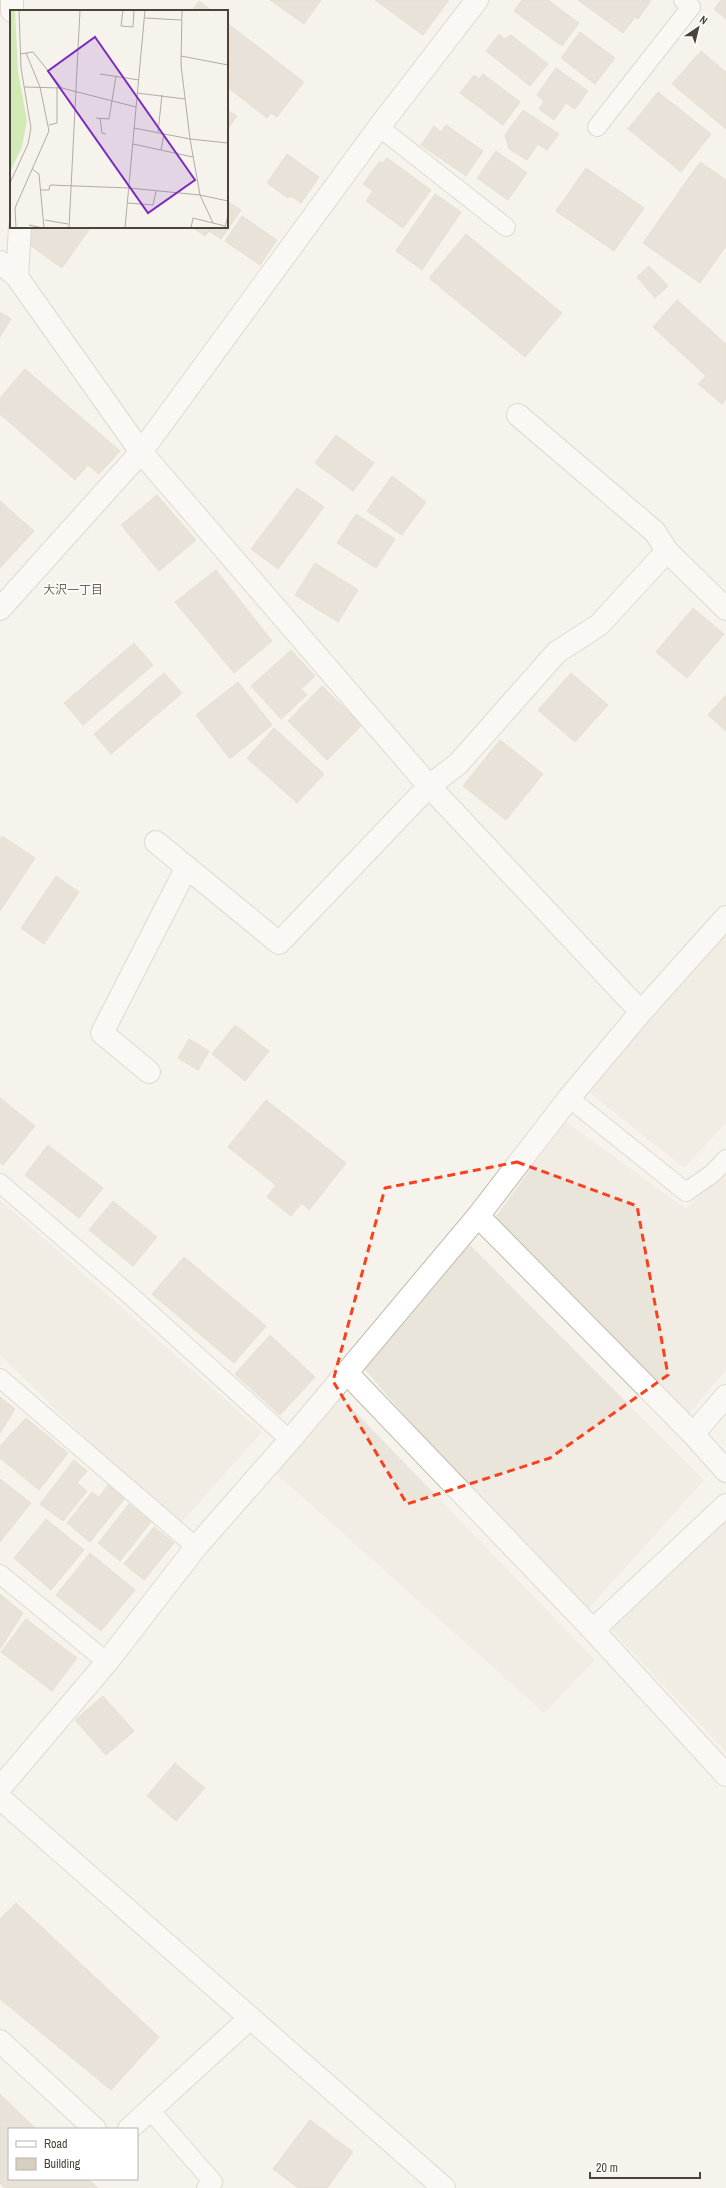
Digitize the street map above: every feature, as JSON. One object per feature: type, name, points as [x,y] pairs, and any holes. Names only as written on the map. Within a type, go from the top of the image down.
[{"type":"street","points":[[0,609],[141,452],[379,127],[477,0]]},
{"type":"street","points":[[17,277],[20,228]]},
{"type":"street","points":[[0,262],[17,277],[141,452],[429,786],[641,1012]]},
{"type":"street","points":[[518,415],[655,532],[667,551],[726,610]]},
{"type":"street","points":[[156,842],[279,943],[429,786],[458,764],[556,652],[598,625],[667,551]]},
{"type":"street","points":[[149,1072],[102,1033],[187,867]]},
{"type":"street","points":[[0,1788],[107,1662],[196,1547],[290,1440],[478,1216],[568,1098],[641,1012],[726,918]]},
{"type":"street","points":[[478,1216],[693,1434],[726,1471]]},
{"type":"street","points":[[346,1372],[593,1630],[726,1775]]},
{"type":"street","points":[[693,1434],[726,1396]]},
{"type":"street","points":[[593,1630],[726,1505]]},
{"type":"street","points":[[0,1798],[444,2188]]},
{"type":"street","points":[[130,2128],[250,2018]]},
{"type":"street","points":[[0,2041],[94,2128]]},
{"type":"lane","points":[[597,127],[691,7],[683,0]]},
{"type":"lane","points":[[379,127],[506,227]]},
{"type":"lane","points":[[568,1098],[686,1192],[713,1173],[726,1159]]},
{"type":"lane","points":[[0,1183],[132,1297],[290,1440]]},
{"type":"lane","points":[[0,1378],[196,1547]]},
{"type":"lane","points":[[0,1574],[107,1662]]},
{"type":"lane","points":[[150,2110],[213,2182],[206,2188]]},
{"type":"highlighted area","points":[[517,1162],[637,1206],[668,1375],[550,1458],[407,1504],[333,1381],[385,1188]]},
{"type":"shaded area","points":[[726,923],[726,1123],[684,1168],[580,1085]]},
{"type":"shaded area","points":[[566,1122],[686,1209],[726,1168],[726,1370],[689,1413],[493,1220]]},
{"type":"shaded area","points":[[0,1200],[262,1432],[177,1527],[0,1355]]},
{"type":"shaded area","points":[[465,1240],[704,1480],[579,1619],[355,1358]]},
{"type":"shaded area","points":[[340,1396],[595,1660],[544,1713],[271,1469]]},
{"type":"shaded area","points":[[726,1506],[726,1752],[609,1627]]},
{"type":"building","points":[[270,0],[321,0],[304,24]]},
{"type":"building","points":[[375,0],[449,0],[423,35]]},
{"type":"building","points":[[522,0],[548,0],[579,23],[562,46],[514,11]]},
{"type":"building","points":[[578,0],[651,1],[638,19],[635,17],[623,33]]},
{"type":"building","points":[[721,0],[726,0],[726,19],[714,9]]},
{"type":"building","points":[[199,1],[211,10],[193,10]]},
{"type":"building","points":[[228,24],[304,82],[277,117],[271,113],[267,118],[228,88]]},
{"type":"building","points":[[580,32],[615,58],[595,84],[561,58]]},
{"type":"building","points":[[499,34],[505,39],[511,35],[548,64],[530,86],[486,51]]},
{"type":"building","points":[[701,51],[726,72],[726,129],[672,84]]},
{"type":"building","points":[[556,68],[588,91],[575,109],[566,103],[554,120],[539,109],[544,101],[537,95]]},
{"type":"building","points":[[483,74],[520,102],[503,125],[460,93],[474,75],[479,79]]},
{"type":"building","points":[[658,92],[711,134],[681,172],[628,129]]},
{"type":"building","points":[[523,110],[559,134],[547,150],[538,144],[527,160],[509,149],[505,135]]},
{"type":"building","points":[[228,111],[237,116],[228,129]]},
{"type":"building","points":[[446,125],[483,151],[466,176],[421,145],[434,126],[441,132]]},
{"type":"building","points":[[496,151],[527,173],[508,200],[477,178]]},
{"type":"building","points":[[287,154],[319,177],[301,203],[291,196],[288,198],[267,183]]},
{"type":"building","points":[[387,158],[431,190],[403,228],[366,201],[373,191],[363,184],[380,161],[383,163]]},
{"type":"building","points":[[700,162],[726,180],[726,246],[700,283],[643,243]]},
{"type":"building","points":[[586,168],[644,208],[614,251],[556,211]]},
{"type":"building","points":[[435,194],[461,212],[422,270],[396,251]]},
{"type":"building","points":[[228,202],[241,210],[221,239],[209,231],[205,236],[193,228],[228,228]]},
{"type":"building","points":[[242,216],[277,240],[260,265],[225,241]]},
{"type":"building","points":[[33,228],[90,228],[62,268],[24,241]]},
{"type":"building","points":[[466,234],[562,313],[525,357],[429,278]]},
{"type":"building","points":[[649,266],[668,286],[655,298],[637,277]]},
{"type":"building","points":[[677,300],[726,344],[726,399],[722,404],[698,384],[706,376],[653,327]]},
{"type":"building","points":[[0,312],[11,319],[0,337]]},
{"type":"building","points":[[25,369],[120,451],[99,474],[88,465],[75,480],[0,414],[0,398]]},
{"type":"building","points":[[336,435],[374,463],[353,491],[315,463]]},
{"type":"building","points":[[392,476],[426,502],[402,535],[367,511]]},
{"type":"building","points":[[297,488],[324,507],[278,569],[251,549]]},
{"type":"building","points":[[157,495],[196,540],[159,571],[121,525]]},
{"type":"building","points":[[0,501],[34,531],[0,568]]},
{"type":"building","points":[[356,514],[395,539],[376,568],[337,543]]},
{"type":"building","points":[[315,563],[358,590],[338,622],[295,595]]},
{"type":"building","points":[[216,570],[272,641],[234,673],[175,602]]},
{"type":"building","points":[[693,608],[724,634],[687,678],[656,652]]},
{"type":"building","points":[[134,643],[153,665],[83,725],[64,703]]},
{"type":"building","points":[[291,650],[315,676],[301,689],[307,695],[281,719],[251,686]]},
{"type":"building","points":[[164,673],[182,693],[111,754],[94,734]]},
{"type":"building","points":[[571,673],[608,705],[575,742],[538,710]]},
{"type":"building","points":[[238,682],[272,725],[230,759],[196,715]]},
{"type":"building","points":[[322,686],[362,725],[327,760],[288,721]]},
{"type":"building","points":[[726,695],[726,731],[708,715]]},
{"type":"building","points":[[274,728],[324,774],[297,803],[247,758]]},
{"type":"building","points":[[500,740],[543,774],[506,820],[463,786]]},
{"type":"building","points":[[2,836],[35,858],[0,911],[0,840]]},
{"type":"building","points":[[56,876],[79,892],[44,944],[21,928]]},
{"type":"building","points":[[235,1025],[269,1051],[245,1081],[212,1054]]},
{"type":"building","points":[[189,1039],[209,1051],[198,1070],[178,1058]]},
{"type":"building","points":[[0,1098],[35,1126],[3,1165],[0,1163]]},
{"type":"building","points":[[266,1100],[346,1163],[309,1210],[302,1203],[291,1216],[267,1197],[276,1185],[228,1147]]},
{"type":"building","points":[[48,1145],[103,1188],[79,1218],[25,1175]]},
{"type":"building","points":[[113,1201],[157,1237],[133,1266],[89,1230]]},
{"type":"building","points":[[184,1257],[266,1326],[234,1363],[152,1294]]},
{"type":"building","points":[[270,1335],[315,1377],[280,1415],[235,1374]]},
{"type":"building","points":[[0,1397],[15,1409],[0,1433]]},
{"type":"building","points":[[26,1418],[68,1453],[39,1490],[0,1458],[0,1446]]},
{"type":"building","points":[[74,1460],[87,1471],[77,1483],[87,1491],[63,1521],[40,1504]]},
{"type":"building","points":[[0,1479],[31,1503],[0,1542]]},
{"type":"building","points":[[108,1485],[125,1498],[90,1542],[67,1523],[92,1492],[99,1497]]},
{"type":"building","points":[[129,1504],[151,1522],[120,1561],[98,1543]]},
{"type":"building","points":[[46,1519],[84,1550],[51,1590],[14,1558]]},
{"type":"building","points":[[154,1527],[174,1543],[144,1580],[124,1564]]},
{"type":"building","points":[[90,1553],[135,1590],[101,1631],[56,1595]]},
{"type":"building","points":[[0,1594],[23,1613],[0,1649]]},
{"type":"building","points":[[26,1619],[77,1658],[52,1691],[1,1652]]},
{"type":"building","points":[[103,1696],[134,1731],[106,1755],[75,1720]]},
{"type":"building","points":[[175,1763],[205,1788],[176,1821],[147,1796]]},
{"type":"building","points":[[16,1903],[159,2037],[111,2090],[0,1999],[0,1919]]},
{"type":"building","points":[[0,2094],[35,2128],[8,2128],[8,2180],[89,2180],[98,2188],[5,2188],[0,2183]]},
{"type":"building","points":[[310,2120],[353,2152],[327,2188],[298,2188],[273,2169]]},
{"type":"district","name":"大沢一丁目","points":[[73,590]]}]
